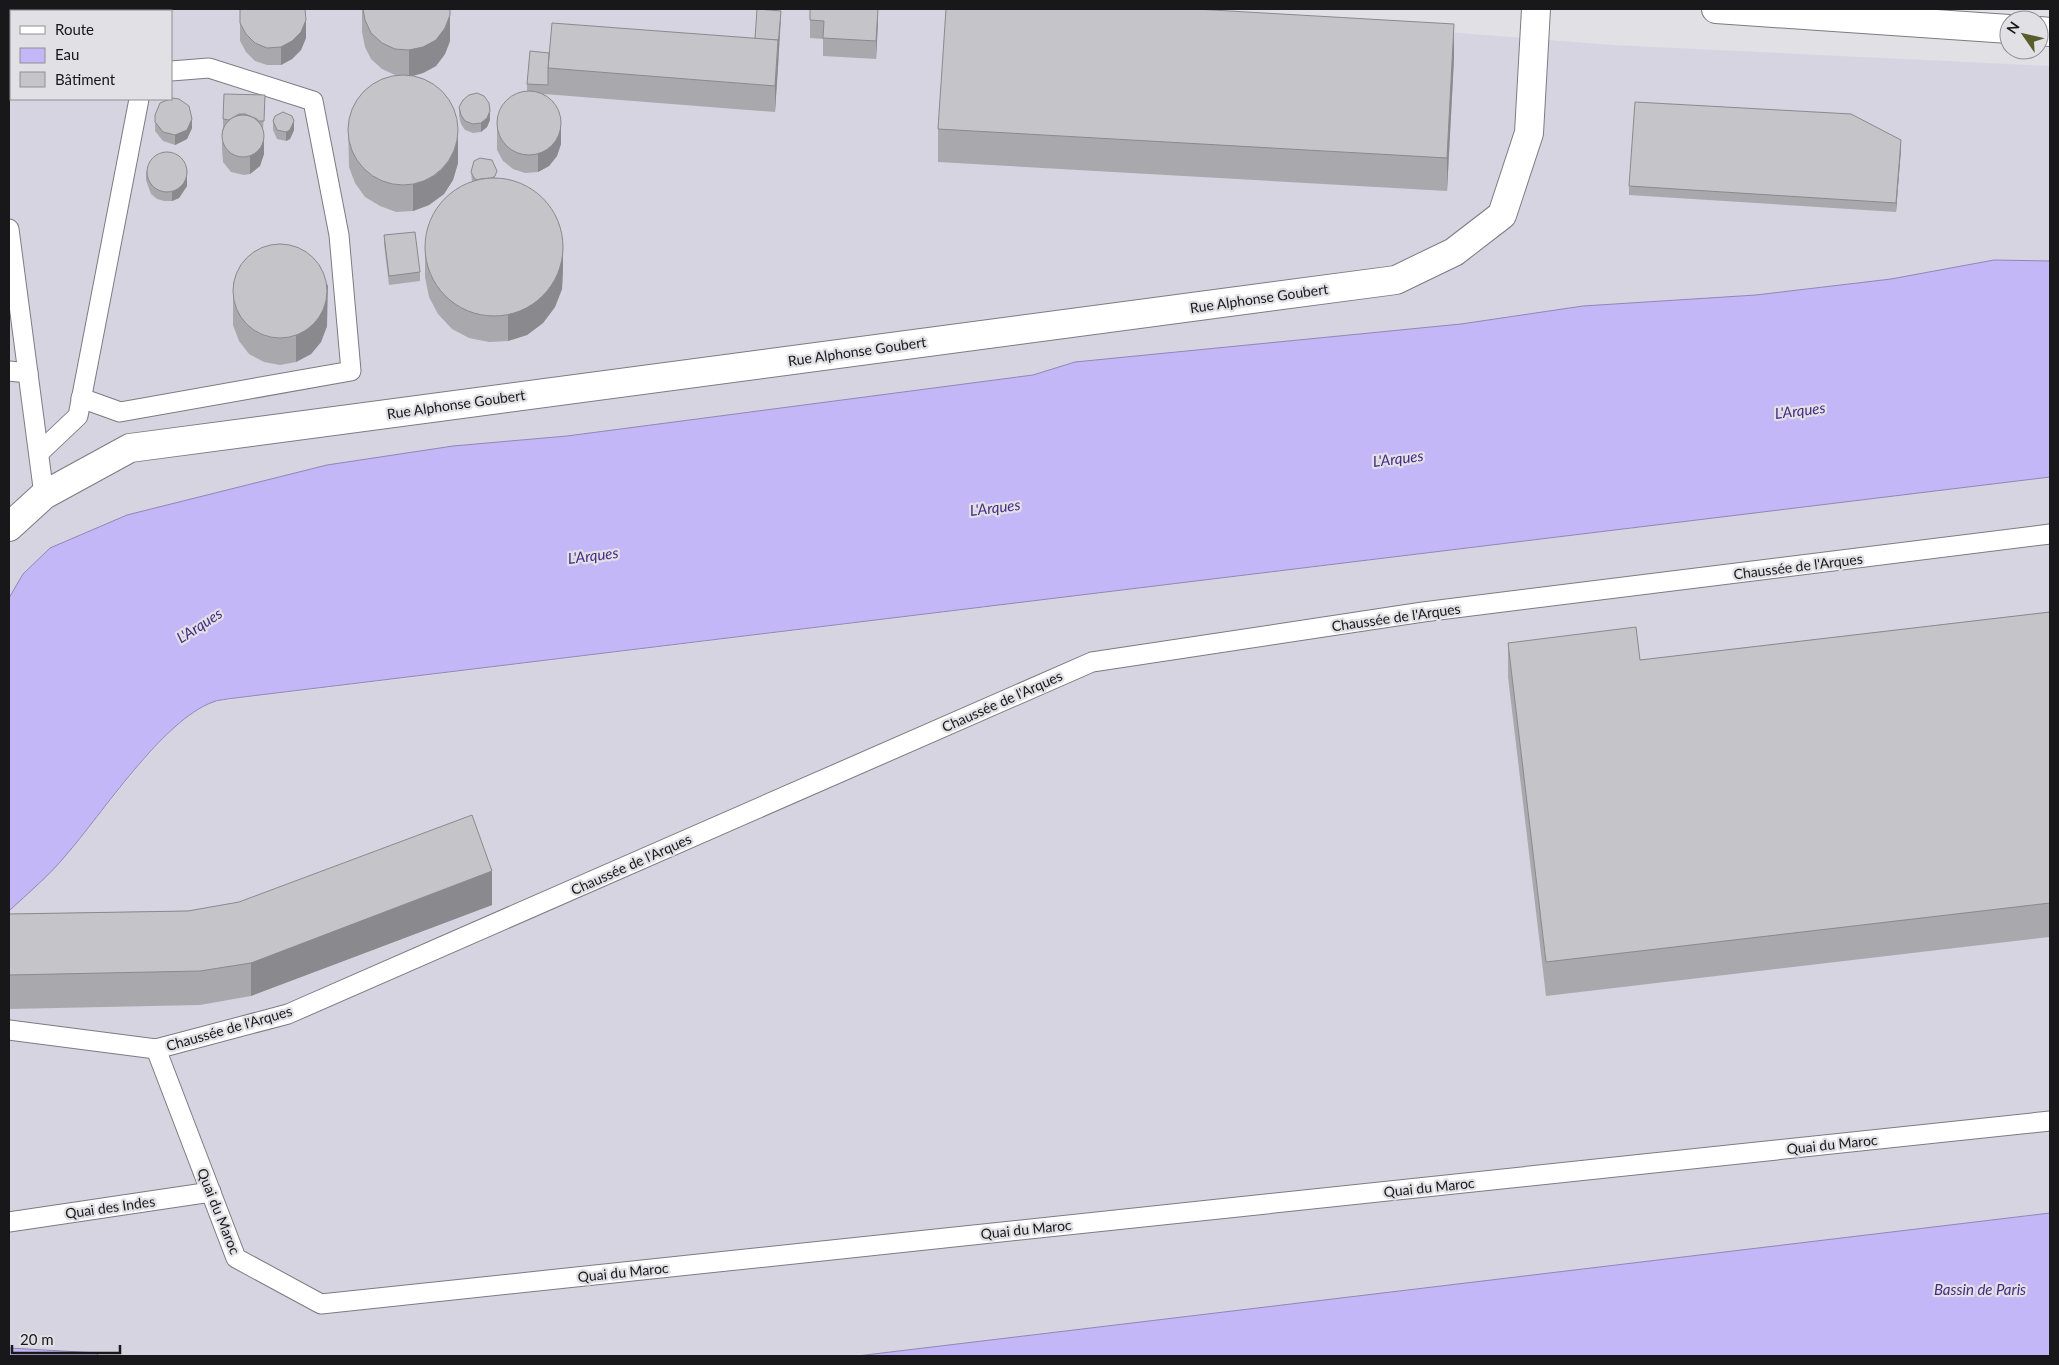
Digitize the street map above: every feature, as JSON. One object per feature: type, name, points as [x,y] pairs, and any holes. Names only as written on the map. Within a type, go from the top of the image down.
[{"type":"street","name":"Rue Alphonse Goubert","points":[[9,527],[44,495],[130,448],[1396,280],[1454,252],[1502,215],[1529,133],[1536,9]]},
{"type":"street","points":[[1716,9],[1999,28]]},
{"type":"lane","points":[[81,398],[120,412],[351,371],[339,235],[313,101],[209,68],[172,71]]},
{"type":"lane","points":[[39,453],[78,416],[139,100]]},
{"type":"lane","points":[[9,229],[44,495]]},
{"type":"lane","points":[[9,371],[28,373]]},
{"type":"lane","name":"Chaussée de l'Arques","points":[[9,1030],[156,1049],[288,1014],[1092,662],[1423,612],[2050,534]]},
{"type":"lane","name":"Quai du Maroc","points":[[156,1049],[236,1258],[321,1304],[2050,1121]]},
{"type":"lane","name":"Quai des Indes","points":[[9,1222],[211,1192]]},
{"type":"shaded area","points":[[9,9],[1158,9],[1612,45],[2050,66],[2050,261],[1994,260],[1891,279],[1756,295],[1583,306],[1461,324],[1075,362],[1033,375],[567,436],[453,446],[327,465],[127,515],[23,574],[9,598]]},
{"type":"shaded area","points":[[2050,477],[2050,1213],[857,1356],[97,1356],[97,1353],[9,1348],[9,911],[65,857],[141,763],[171,731],[191,714],[212,702]]},
{"type":"water","name":"L'Arques","points":[[1994,260],[2050,261],[2050,477],[218,700],[194,712],[154,748],[60,862],[9,911],[9,598],[23,574],[50,548],[127,515],[327,465],[453,446],[567,436],[1033,375],[1075,362],[1461,324],[1583,306],[1756,295],[1891,279]]},
{"type":"water","name":"Bassin de Paris","points":[[2050,1213],[2050,1356],[857,1356]]},
{"type":"water","points":[[9,1348],[98,1353],[97,1356],[9,1356]]},
{"type":"building","points":[[47,9],[97,9],[97,10]]},
{"type":"building","points":[[240,9],[305,9],[306,20],[301,32],[292,41],[281,47],[267,48],[255,43],[246,34],[240,23]]},
{"type":"building","points":[[363,9],[450,9],[450,15],[445,28],[436,40],[423,47],[409,50],[395,49],[382,43],[371,33],[365,20]]},
{"type":"building","points":[[757,9],[781,11],[778,46],[778,40],[755,39]]},
{"type":"building","points":[[810,9],[878,9],[876,41],[823,38],[824,21],[810,20]]},
{"type":"building","points":[[946,9],[1195,9],[1454,24],[1447,158],[938,129]]},
{"type":"building","points":[[552,23],[778,40],[775,86],[548,68]]},
{"type":"building","points":[[530,51],[549,53],[548,85],[527,84]]},
{"type":"building","points":[[403,75],[424,79],[442,91],[454,109],[458,130],[454,151],[442,169],[424,181],[403,185],[382,181],[364,169],[352,151],[348,130],[352,109],[364,91],[382,79]]},
{"type":"building","points":[[523,91],[535,91],[552,100],[559,111],[561,123],[559,135],[552,146],[535,155],[523,155],[511,150],[502,141],[497,129],[497,117],[502,105],[511,96]]},
{"type":"building","points":[[477,93],[484,96],[489,103],[490,111],[487,118],[481,123],[473,124],[465,121],[459,107],[469,95]]},
{"type":"building","points":[[224,94],[265,95],[264,121],[258,121],[245,114],[239,114],[229,120],[223,119]]},
{"type":"building","points":[[172,98],[179,99],[189,106],[192,119],[187,130],[175,135],[163,132],[155,122],[155,115],[160,103],[172,100]]},
{"type":"building","points":[[1635,102],[1851,114],[1901,140],[1896,203],[1629,186]]},
{"type":"building","points":[[283,112],[292,116],[294,121],[290,130],[286,132],[277,130],[273,121],[275,116]]},
{"type":"building","points":[[239,115],[247,115],[258,121],[264,136],[258,151],[247,157],[239,157],[228,151],[222,140],[222,132],[228,121]]},
{"type":"building","points":[[171,152],[178,155],[184,161],[187,172],[186,180],[178,189],[171,192],[163,192],[156,189],[148,180],[147,168],[150,161],[159,153]]},
{"type":"building","points":[[480,158],[492,160],[497,171],[495,176],[477,180],[474,178],[471,172],[474,161]]},
{"type":"building","points":[[494,178],[520,183],[543,198],[558,221],[563,247],[558,273],[543,296],[520,311],[494,316],[468,311],[445,296],[430,273],[425,247],[430,221],[445,198],[468,183]]},
{"type":"building","points":[[415,232],[420,272],[389,276],[384,235]]},
{"type":"building","points":[[280,244],[298,247],[313,258],[324,273],[327,291],[324,309],[313,324],[298,335],[280,338],[262,335],[247,324],[236,309],[233,291],[236,273],[247,258],[262,247]]},
{"type":"building","points":[[2050,612],[2050,903],[1546,962],[1508,643],[1636,627],[1640,660]]},
{"type":"building","points":[[472,815],[492,871],[251,963],[200,971],[9,975],[9,914],[188,911],[239,902]]}]
